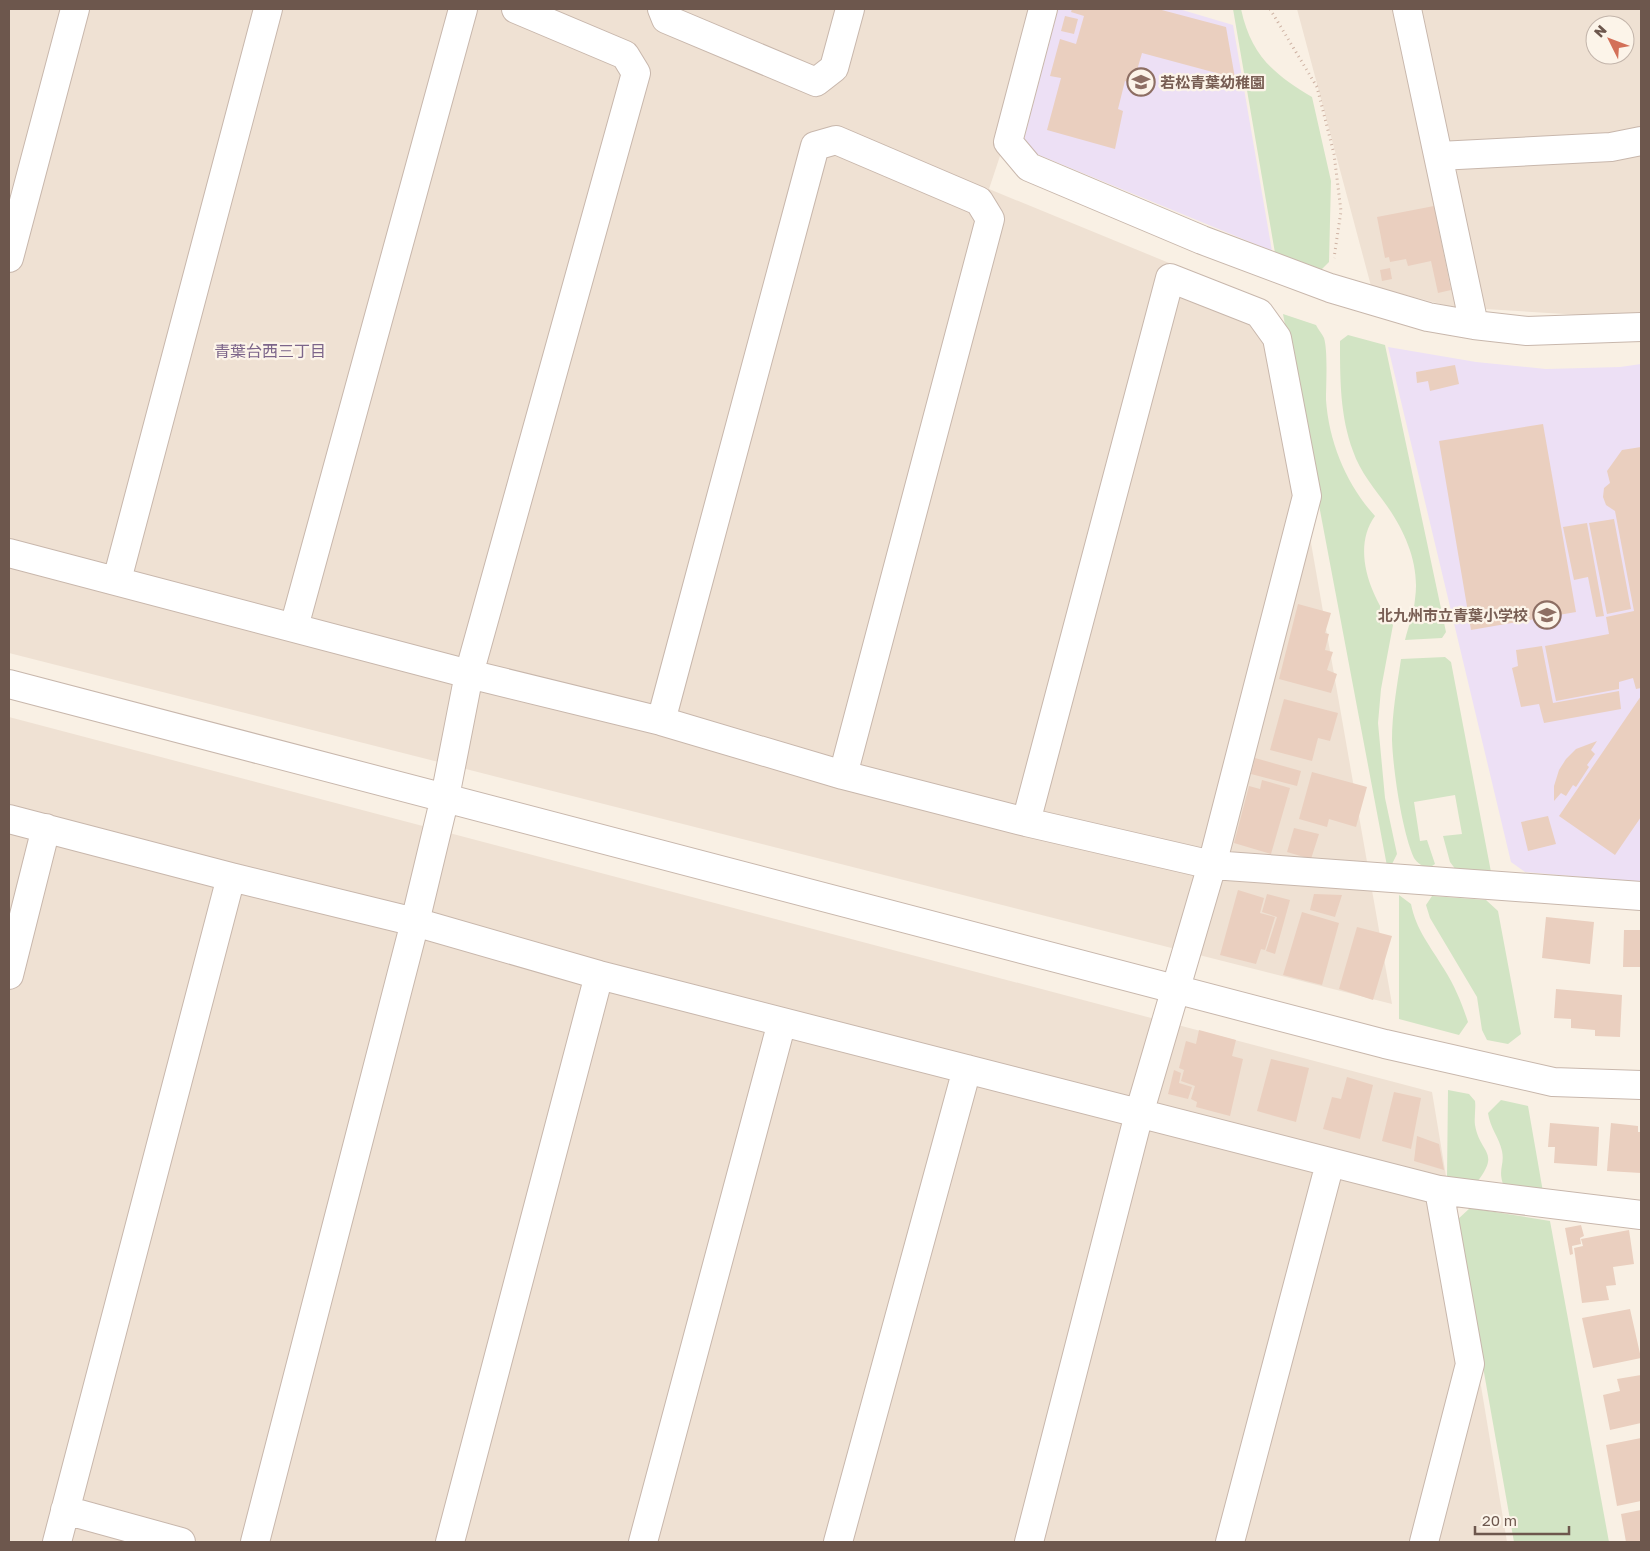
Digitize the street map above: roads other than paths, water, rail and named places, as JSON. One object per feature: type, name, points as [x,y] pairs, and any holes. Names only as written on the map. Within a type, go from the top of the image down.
[{"type":"street","points":[[9,258],[75,9]]},
{"type":"street","points":[[117,580],[268,9]]},
{"type":"street","points":[[294,627],[463,9]]},
{"type":"street","points":[[255,1542],[415,922],[445,797],[469,674],[636,73],[626,56],[516,9]]},
{"type":"street","points":[[662,9],[666,20],[816,82],[834,68],[850,9]]},
{"type":"street","points":[[1043,9],[1008,142],[1029,167],[1202,240],[1330,288],[1428,317],[1474,326],[1528,331],[1641,327]]},
{"type":"street","points":[[1407,9],[1474,326]]},
{"type":"street","points":[[661,722],[815,146],[836,140],[979,200],[990,219],[843,775]]},
{"type":"street","points":[[1439,156],[1612,146],[1641,141]]},
{"type":"street","points":[[1026,822],[1170,278],[1259,313],[1277,338],[1307,496],[1212,865],[1139,1114],[1029,1542]]},
{"type":"street","points":[[9,553],[469,674],[661,722],[843,775],[1026,822],[1212,865],[1641,896]]},
{"type":"street","points":[[9,684],[1384,1044],[1553,1082],[1641,1085]]},
{"type":"street","points":[[9,819],[231,877],[415,922],[599,975],[1439,1190],[1641,1215]]},
{"type":"street","points":[[9,975],[46,828]]},
{"type":"street","points":[[57,1542],[231,877]]},
{"type":"street","points":[[450,1542],[599,975]]},
{"type":"street","points":[[644,1542],[782,1022]]},
{"type":"street","points":[[838,1542],[967,1069]]},
{"type":"street","points":[[1230,1542],[1330,1163]]},
{"type":"street","points":[[1424,1542],[1470,1364],[1439,1190]]},
{"type":"street","points":[[65,1510],[181,1542]]},
{"type":"place","name":"若松青葉幼稚園","points":[[1141,82]]},
{"type":"place","name":"北九州市立青葉小学校","points":[[1547,615]]},
{"type":"district","name":"青葉台西三丁目","points":[[270,351]]}]
